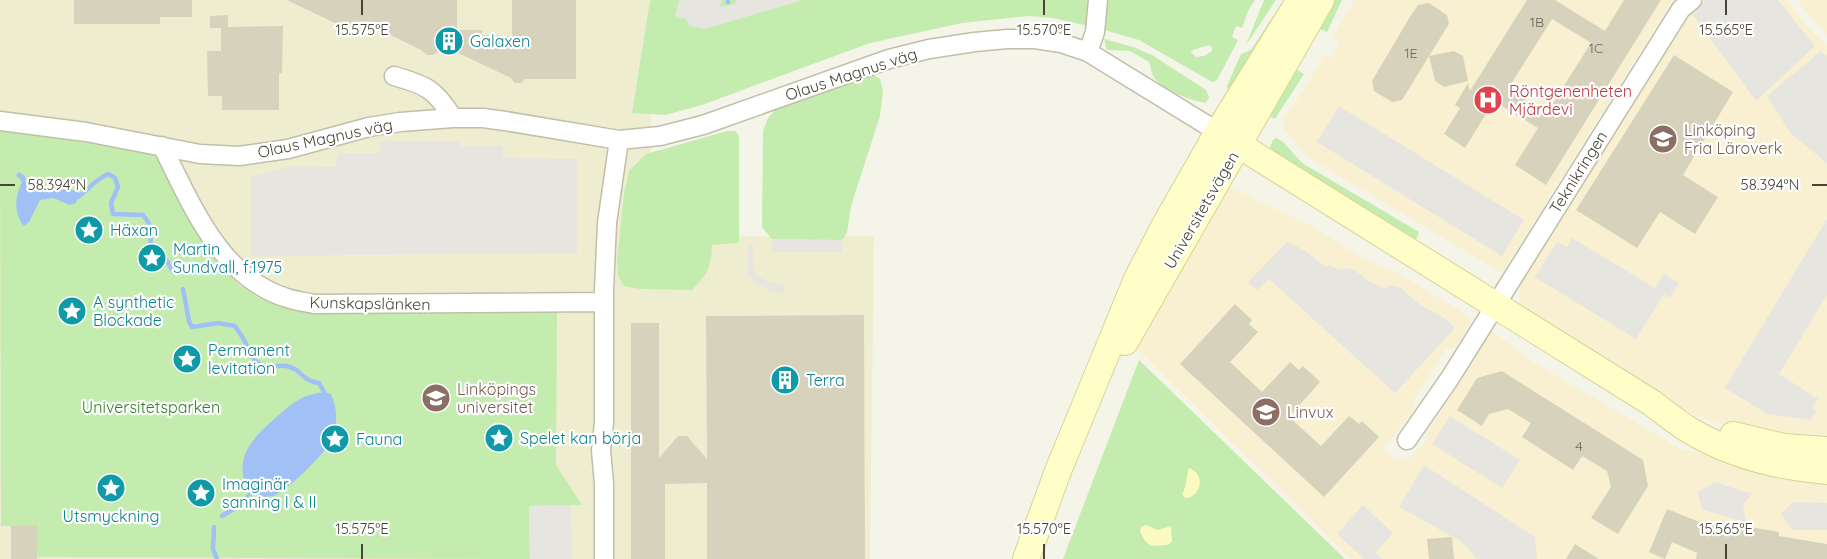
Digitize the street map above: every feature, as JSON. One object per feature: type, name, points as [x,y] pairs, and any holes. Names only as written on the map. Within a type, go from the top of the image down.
[{"type":"street","points":[[1088,52],[1095,32],[1098,0]]},
{"type":"street","name":"Universitetsvägen","points":[[1228,139],[1300,0]]},
{"type":"street","name":"Universitetsvägen","points":[[1026,559],[1058,471],[1137,279],[1165,225],[1228,139],[1321,0]]},
{"type":"street","name":"Teknikringen","points":[[1407,440],[1450,378],[1685,3]]},
{"type":"street","name":"Olaus Magnus väg","points":[[162,146],[200,153],[239,156],[288,148],[379,125],[453,118],[494,120],[620,140],[660,136],[702,125],[889,59],[929,49],[1007,39],[1035,39],[1061,43],[1088,52],[1228,139]]},
{"type":"street","points":[[394,76],[413,81],[432,90],[441,99],[453,118]]},
{"type":"street","points":[[0,121],[86,132],[162,146]]},
{"type":"street","points":[[1228,139],[1652,403],[1689,430],[1736,453],[1781,465],[1827,471]]},
{"type":"street","points":[[604,559],[602,450],[607,223],[620,140]]},
{"type":"street","name":"Kunskapslänken","points":[[162,146],[209,234],[230,263],[256,283],[285,298],[314,304],[604,302]]},
{"type":"street","points":[[1652,403],[1694,421],[1754,441],[1784,447],[1827,450]]},
{"type":"shaded area","name":"Linköpings universitet","points":[[0,0],[650,0],[632,112],[651,115],[650,237],[874,236],[870,559],[0,559]]},
{"type":"shaded area","points":[[679,0],[722,0],[720,7],[735,4],[736,0],[803,0],[705,29],[690,26],[686,19],[675,16]]},
{"type":"shaded area","points":[[1354,0],[1672,0],[1502,273],[1310,159],[1283,128],[1284,118],[1324,55],[1332,58],[1340,43],[1332,39]]},
{"type":"shaded area","points":[[1702,0],[1787,0],[1804,23],[1827,45],[1827,445],[1736,431],[1689,412],[1649,390],[1525,310],[1519,303],[1520,287],[1527,273],[1690,15]]},
{"type":"shaded area","points":[[1705,0],[1778,0],[1815,46],[1756,101],[1693,15]]},
{"type":"shaded area","points":[[1797,0],[1827,0],[1827,34],[1811,18]]},
{"type":"shaded area","points":[[1821,51],[1827,56],[1827,163],[1791,134],[1767,96]]},
{"type":"shaded area","points":[[1339,106],[1524,220],[1502,256],[1317,142]]},
{"type":"shaded area","points":[[380,141],[460,141],[460,146],[503,146],[503,158],[577,159],[577,253],[251,256],[251,177],[293,166],[336,167],[337,153],[380,153]]},
{"type":"shaded area","points":[[1226,185],[1312,226],[1358,255],[1398,273],[1469,316],[1471,322],[1455,348],[1446,349],[1412,402],[1415,410],[1383,448],[1396,459],[1409,459],[1427,439],[1426,432],[1461,381],[1491,331],[1535,363],[1681,449],[1827,476],[1827,559],[1351,559],[1133,345]]},
{"type":"shaded area","points":[[1827,219],[1827,295],[1779,374],[1818,399],[1812,408],[1816,411],[1811,420],[1767,414],[1725,388]]},
{"type":"shaded area","points":[[1572,238],[1655,288],[1664,274],[1679,283],[1670,298],[1664,294],[1636,339],[1535,277],[1557,242],[1567,247]]},
{"type":"shaded area","points":[[772,239],[842,240],[842,252],[772,252]]},
{"type":"shaded area","points":[[1287,242],[1304,250],[1326,267],[1329,265],[1339,270],[1353,269],[1370,282],[1385,289],[1389,285],[1401,288],[1420,305],[1446,319],[1455,328],[1395,393],[1269,279],[1257,290],[1248,282]]},
{"type":"shaded area","points":[[748,246],[753,246],[756,276],[785,285],[785,293],[773,292],[754,282],[748,274]]},
{"type":"shaded area","points":[[1450,416],[1520,460],[1502,488],[1432,444]]},
{"type":"shaded area","points":[[1424,465],[1535,537],[1537,559],[1477,559],[1462,542],[1399,507]]},
{"type":"shaded area","points":[[1715,482],[1752,494],[1743,505],[1746,522],[1703,510],[1697,492]]},
{"type":"shaded area","points":[[1793,502],[1827,503],[1827,530],[1792,530],[1781,514]]},
{"type":"shaded area","points":[[571,505],[572,559],[530,559],[529,506]]},
{"type":"shaded area","points":[[1363,505],[1393,533],[1375,553],[1382,559],[1364,559],[1337,534]]},
{"type":"green space","points":[[650,0],[1092,0],[1088,26],[1053,18],[1028,16],[962,23],[870,43],[702,105],[665,115],[632,113]]},
{"type":"green space","points":[[1107,0],[1255,0],[1242,28],[1236,26],[1232,37],[1238,40],[1217,80],[1212,82],[1139,40],[1104,30]],"holes":[[[1209,45],[1212,51],[1204,56],[1196,57],[1190,51]]]},
{"type":"green space","points":[[1264,0],[1276,0],[1246,45]]},
{"type":"green space","points":[[1329,0],[1342,0],[1327,32],[1320,29]]},
{"type":"green space","points":[[1281,4],[1283,5],[1228,92],[1227,86],[1241,54],[1251,50]]},
{"type":"green space","points":[[1104,39],[1152,55],[1206,90],[1209,97],[1206,103],[1185,97],[1163,86],[1153,76],[1149,62],[1130,51],[1107,50]]},
{"type":"green space","points":[[1297,70],[1304,74],[1275,119],[1266,114]]},
{"type":"green space","points":[[872,74],[880,79],[883,90],[880,116],[851,206],[847,233],[842,240],[772,239],[762,227],[763,131],[768,118],[777,108]]},
{"type":"green space","name":"Universitetsparken","points":[[0,130],[105,145],[158,156],[218,263],[239,285],[257,297],[278,306],[299,311],[557,312],[556,465],[582,505],[529,506],[530,559],[37,557],[37,526],[1,526]]},
{"type":"green space","points":[[727,131],[735,131],[739,136],[739,243],[712,245],[708,270],[692,290],[640,289],[624,286],[618,276],[617,261],[624,194],[629,171],[646,154]]},
{"type":"green space","points":[[1276,138],[1283,142],[1302,163],[1419,232],[1415,242],[1283,161],[1270,147]]},
{"type":"green space","points":[[1139,360],[1345,559],[1063,559]]},
{"type":"sand","points":[[1189,468],[1198,475],[1200,483],[1193,496],[1188,498],[1182,494]]},
{"type":"sand","points":[[1146,525],[1158,530],[1171,526],[1172,542],[1167,545],[1151,546],[1140,532],[1141,527]]},
{"type":"water","points":[[19,172],[25,176],[26,183],[32,191],[40,192],[54,185],[79,192],[76,203],[70,205],[53,198],[40,200],[29,222],[24,226],[17,210],[18,193],[22,182],[16,175]]},
{"type":"water","points":[[324,392],[331,394],[335,406],[335,430],[330,443],[304,472],[279,493],[267,497],[250,493],[245,482],[243,462],[256,436],[302,398]]},
{"type":"building","points":[[74,0],[192,0],[192,17],[160,17],[160,24],[74,24]]},
{"type":"building","name":"Galaxen","points":[[287,0],[457,0],[457,30],[482,30],[482,35],[512,36],[512,0],[576,0],[576,79],[525,79],[521,83],[515,83],[511,78],[456,52],[438,52],[427,55],[368,24],[349,24],[345,28]]},
{"type":"building","points":[[1527,0],[1555,0],[1605,31],[1624,0],[1661,0],[1546,185],[1515,165],[1538,128],[1494,101],[1465,148],[1444,134],[1460,108],[1455,105],[1468,83],[1470,91]],"holes":[[[1552,19],[1591,43],[1546,114],[1508,89]]]},
{"type":"building","points":[[1429,3],[1447,15],[1449,24],[1402,100],[1392,102],[1374,91],[1372,81],[1418,5]]},
{"type":"building","points":[[228,15],[228,27],[283,26],[279,110],[222,110],[222,96],[208,96],[207,51],[221,51],[221,28],[210,28],[210,16]]},
{"type":"building","points":[[1454,51],[1463,56],[1468,81],[1444,87],[1435,81],[1429,56]]},
{"type":"building","name":"Linköping Fria Läroverk","points":[[1674,55],[1733,92],[1683,175],[1718,197],[1695,234],[1660,212],[1637,248],[1576,210]]},
{"type":"building","points":[[1235,304],[1252,320],[1249,324],[1258,332],[1230,362],[1262,392],[1290,362],[1299,370],[1303,366],[1320,382],[1289,417],[1321,446],[1349,416],[1359,424],[1362,421],[1379,437],[1324,497],[1180,364]]},
{"type":"building","name":"Terra","points":[[864,315],[865,559],[707,559],[707,483],[665,484],[665,559],[631,559],[631,323],[659,323],[659,458],[678,436],[687,436],[707,459],[706,316]]},
{"type":"building","points":[[1502,371],[1643,460],[1648,486],[1618,534],[1591,518],[1611,487],[1607,471],[1582,456],[1573,470],[1522,437],[1531,423],[1508,409],[1489,414],[1482,426],[1457,410],[1477,378]]},
{"type":"building","points":[[1667,509],[1702,523],[1749,531],[1750,527],[1779,532],[1779,536],[1827,544],[1827,559],[1696,559],[1697,553],[1672,542],[1665,559],[1649,552]]},
{"type":"building","points":[[37,525],[37,559],[11,559],[11,526]]},
{"type":"building","points":[[1452,537],[1454,559],[1429,559],[1427,539]]},
{"type":"building","points":[[1575,544],[1599,559],[1566,559]]},
{"type":"waterway","points":[[78,197],[104,176],[108,174],[115,178],[118,187],[111,203],[113,214],[143,215],[150,226],[152,257],[167,261],[173,272]]},
{"type":"waterway","points":[[183,289],[192,327],[218,323],[235,326],[252,357],[258,363],[294,369],[308,380],[319,383],[324,392],[323,397]]},
{"type":"waterway","points":[[222,516],[240,505],[254,490]]},
{"type":"waterway","points":[[214,527],[213,549],[217,559]]},
{"type":"place","name":"Galaxen","points":[[449,41]]},
{"type":"place","name":"Röntgenenheten Mjärdevi","points":[[1488,100]]},
{"type":"place","name":"Linköping Fria Läroverk","points":[[1663,139]]},
{"type":"place","name":"Häxan","points":[[89,230]]},
{"type":"place","name":"Martin Sundvall, f.1975","points":[[152,258]]},
{"type":"place","name":"A synthetic Blockade","points":[[72,311]]},
{"type":"place","name":"Permanent levitation","points":[[187,359]]},
{"type":"place","name":"Terra","points":[[785,380]]},
{"type":"place","name":"Linköpings universitet","points":[[436,398]]},
{"type":"place","name":"Linvux","points":[[1266,412]]},
{"type":"place","name":"Spelet kan börja","points":[[499,438]]},
{"type":"place","name":"Fauna","points":[[335,439]]},
{"type":"place","name":"Utsmyckning","points":[[111,488]]},
{"type":"place","name":"Imaginär sanning I & II","points":[[201,493]]}]
